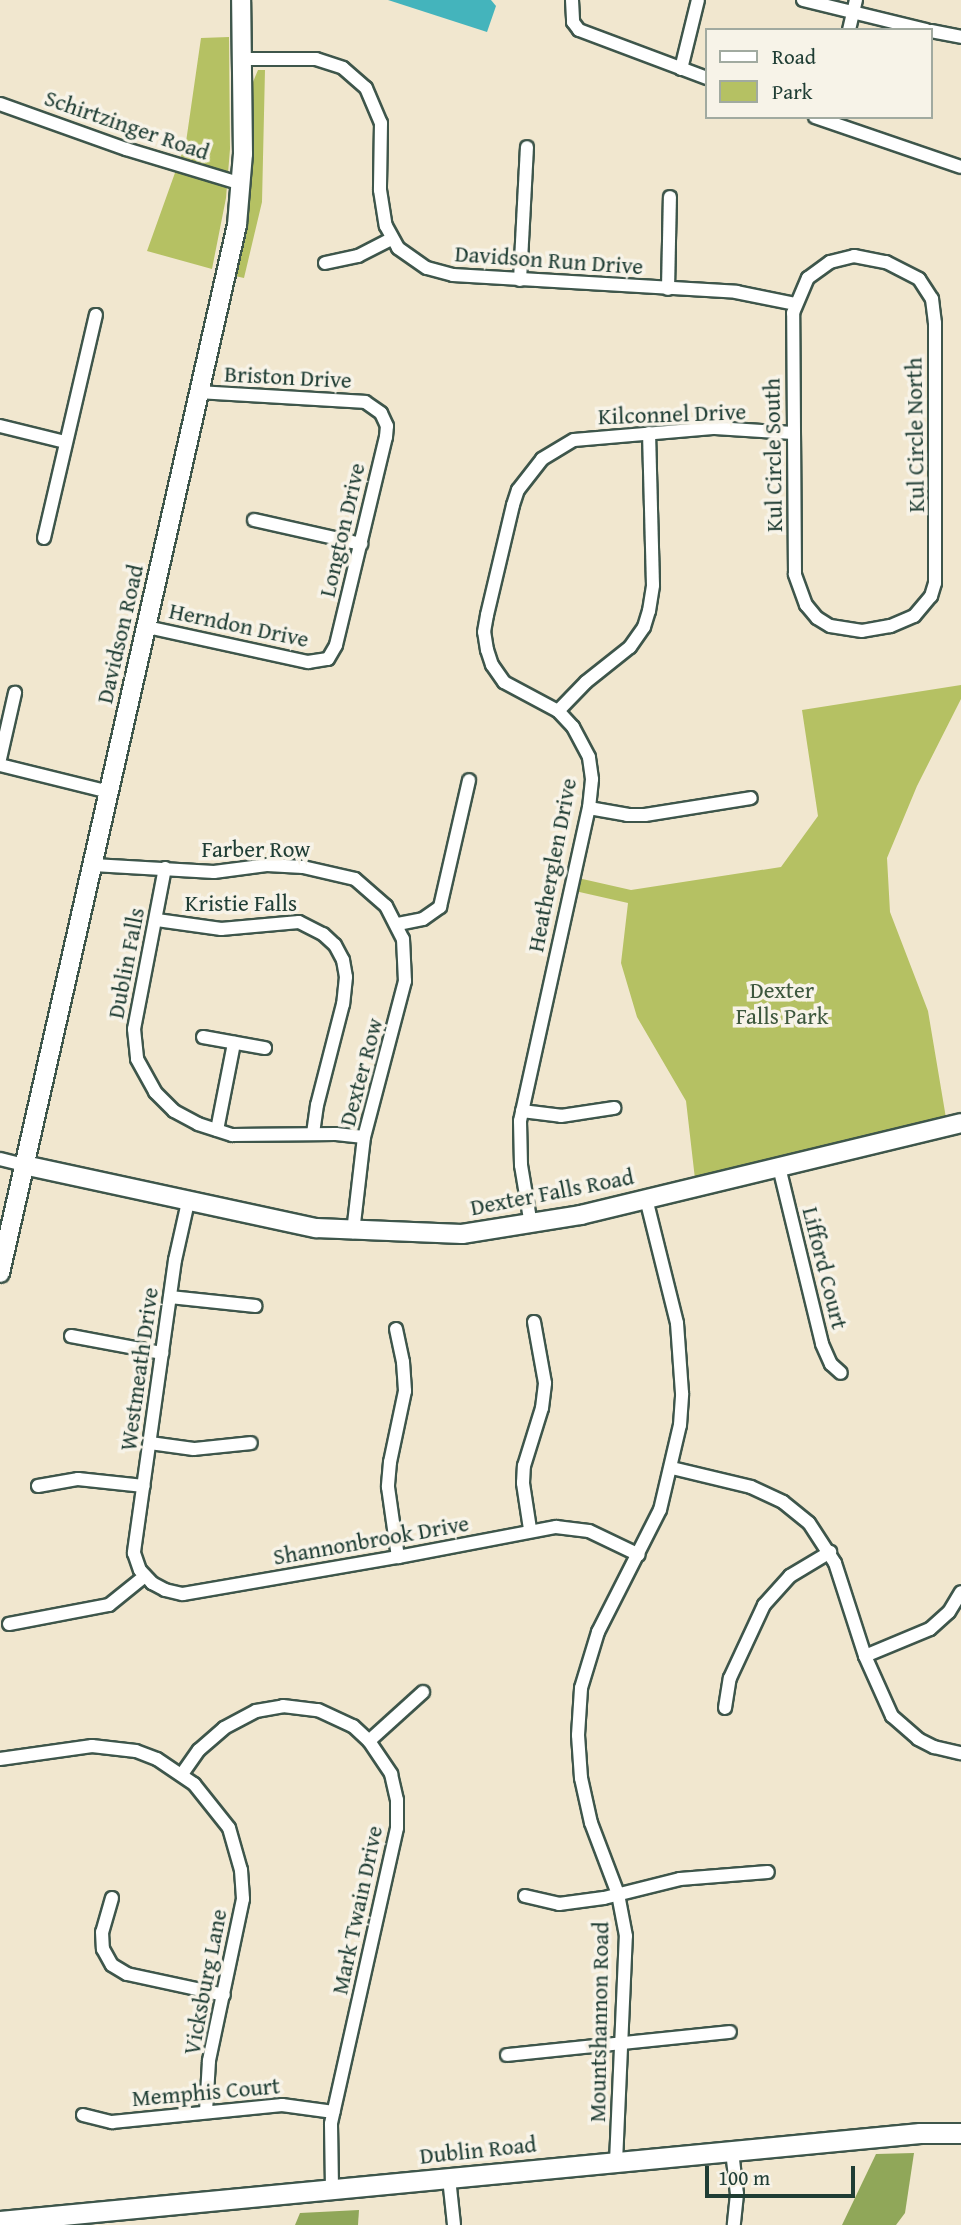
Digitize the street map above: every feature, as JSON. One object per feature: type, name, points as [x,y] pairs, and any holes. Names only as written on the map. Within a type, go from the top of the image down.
[{"type":"main road","name":"Davidson Road","points":[[0,1273],[237,225],[242,184],[241,0]]},
{"type":"main road","name":"Dexter Falls Road","points":[[24,1165],[255,1217],[353,1232],[462,1234],[531,1225],[961,1123]]},
{"type":"main road","name":"Dublin Road","points":[[0,2221],[920,2133],[961,2133]]},
{"type":"street","points":[[572,0],[570,10],[576,27],[706,78]]},
{"type":"street","points":[[681,69],[698,0]]},
{"type":"street","points":[[803,0],[854,6],[920,28]]},
{"type":"street","points":[[849,28],[854,6]]},
{"type":"street","points":[[933,31],[961,37]]},
{"type":"street","points":[[242,59],[316,60],[343,68],[366,88],[381,123],[381,208],[391,239],[358,256],[325,263]]},
{"type":"street","name":"Schirtzinger Road","points":[[0,104],[126,149],[242,184]]},
{"type":"street","points":[[823,119],[961,167]]},
{"type":"street","points":[[520,280],[527,147]]},
{"type":"street","points":[[668,289],[670,197]]},
{"type":"street","name":"Davidson Run Drive","points":[[391,239],[407,257],[437,272],[520,280],[736,292],[795,304]]},
{"type":"street","name":"Kul Circle North","points":[[795,304],[808,278],[830,262],[855,256],[871,258],[897,267],[919,279],[932,299],[935,310],[937,570],[931,596],[924,607],[914,616],[893,625]]},
{"type":"street","name":"Kul Circle South","points":[[795,304],[795,574],[806,605],[830,626],[847,630],[893,625]]},
{"type":"street","points":[[44,538],[96,315]]},
{"type":"street","name":"Briston Drive","points":[[199,393],[365,402],[374,407]]},
{"type":"street","name":"Longton Drive","points":[[323,662],[333,654],[336,646],[387,426],[374,407]]},
{"type":"street","points":[[0,426],[65,442]]},
{"type":"street","name":"Kilconnel Drive","points":[[555,449],[574,440],[715,428],[793,433]]},
{"type":"street","points":[[558,711],[586,682],[630,647],[644,626],[649,611],[653,585],[649,433]]},
{"type":"street","name":"Heatherglen Drive","points":[[531,1225],[521,1165],[522,1111],[589,808],[592,779],[589,757],[579,736],[558,711],[516,690],[497,675],[487,650],[484,632],[506,527],[518,490],[529,474],[555,449]]},
{"type":"street","points":[[254,520],[361,544]]},
{"type":"street","name":"Herndon Drive","points":[[146,627],[308,662],[323,662]]},
{"type":"street","points":[[0,760],[15,693]]},
{"type":"street","points":[[0,765],[110,792]]},
{"type":"street","points":[[398,924],[423,919],[440,907],[469,780]]},
{"type":"street","points":[[589,808],[627,815],[645,815],[751,798]]},
{"type":"street","name":"Farber Row","points":[[93,865],[165,867],[214,872],[267,865],[336,873],[355,879],[371,892],[398,924]]},
{"type":"street","name":"Dublin Falls","points":[[165,867],[157,920],[136,1012],[137,1059],[155,1092],[174,1111],[232,1135],[313,1133],[364,1137]]},
{"type":"street","name":"Kristie Falls","points":[[157,920],[220,929],[299,922],[316,929],[335,945],[343,960],[346,977],[343,1004],[317,1105],[313,1133]]},
{"type":"street","name":"Dexter Row","points":[[353,1232],[364,1137],[402,1003],[405,960],[398,924]]},
{"type":"street","points":[[204,1037],[265,1048]]},
{"type":"street","points":[[217,1130],[234,1043]]},
{"type":"street","points":[[522,1111],[561,1116],[614,1108]]},
{"type":"street","points":[[0,1159],[24,1165]]},
{"type":"street","name":"Lifford Court","points":[[779,1167],[822,1344],[831,1364],[841,1373]]},
{"type":"street","name":"Mountshannon Road","points":[[616,2162],[626,1936],[618,1894],[591,1823],[581,1778],[578,1735],[581,1688],[598,1632],[660,1510],[672,1468],[680,1414],[677,1323],[646,1199]]},
{"type":"street","name":"Westmeath Drive","points":[[145,1576],[136,1562],[136,1544],[180,1231],[188,1202]]},
{"type":"street","points":[[170,1297],[256,1306]]},
{"type":"street","points":[[530,1529],[523,1483],[524,1466],[542,1408],[545,1383],[534,1322]]},
{"type":"street","points":[[396,1329],[403,1362],[405,1391],[394,1436],[388,1487],[398,1558]]},
{"type":"street","points":[[71,1336],[162,1353]]},
{"type":"street","points":[[150,1443],[194,1449],[251,1443]]},
{"type":"street","points":[[672,1468],[751,1487],[783,1502],[809,1523],[830,1552],[877,1688],[897,1722],[934,1747],[961,1753]]},
{"type":"street","points":[[38,1486],[78,1479],[144,1486]]},
{"type":"street","name":"Shannonbrook Drive","points":[[145,1576],[165,1590],[183,1594],[398,1558],[530,1529],[556,1527],[589,1531],[639,1555]]},
{"type":"street","points":[[725,1708],[730,1678],[764,1605],[790,1576],[830,1552]]},
{"type":"street","points":[[9,1624],[109,1605],[145,1576]]},
{"type":"street","points":[[865,1656],[930,1629],[949,1612],[961,1592]]},
{"type":"street","points":[[369,1741],[423,1692]]},
{"type":"street","name":"Mark Twain Drive","points":[[182,1774],[199,1750],[224,1728],[246,1715],[269,1708],[295,1706],[330,1713],[353,1726],[369,1741],[391,1774],[397,1800],[397,1828],[334,2112],[330,2139],[332,2189]]},
{"type":"street","name":"Vicksburg Lane","points":[[0,1759],[92,1746],[114,1747],[157,1759],[182,1774],[208,1798],[229,1828],[242,1870],[243,1899],[209,2062],[206,2112]]},
{"type":"street","points":[[525,1896],[559,1903],[618,1894],[680,1879],[768,1872]]},
{"type":"street","points":[[112,1898],[102,1932],[103,1949],[112,1965],[127,1973],[225,1995]]},
{"type":"street","points":[[507,2055],[730,2032]]},
{"type":"street","name":"Memphis Court","points":[[83,2115],[112,2122],[282,2105],[334,2112]]},
{"type":"street","points":[[732,2151],[737,2194],[734,2225]]},
{"type":"street","points":[[449,2178],[454,2225]]},
{"type":"green space","points":[[229,37],[230,149],[226,198],[212,269],[147,251],[186,142],[201,38]]},
{"type":"green space","points":[[258,70],[265,70],[262,202],[244,278],[235,276],[248,212],[253,165],[253,82]]},
{"type":"green space","name":"Dexter Falls Park","points":[[961,685],[961,699],[917,786],[887,858],[890,912],[928,1011],[946,1118],[695,1179],[686,1101],[637,1017],[621,963],[628,903],[575,891],[578,878],[631,890],[781,867],[818,816],[802,710]]},
{"type":"green space","points":[[914,2153],[905,2213],[896,2225],[842,2225],[876,2154]]},
{"type":"green space","points":[[359,2210],[358,2225],[295,2225],[300,2213]]},
{"type":"water","points":[[388,0],[491,0],[496,6],[487,32]]}]
